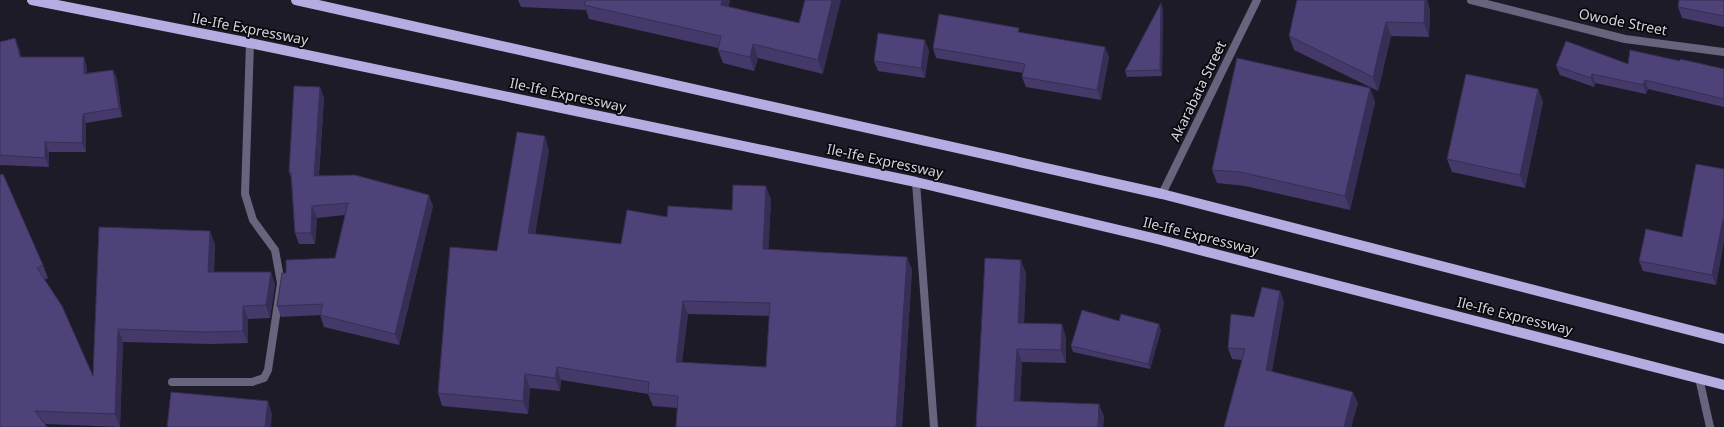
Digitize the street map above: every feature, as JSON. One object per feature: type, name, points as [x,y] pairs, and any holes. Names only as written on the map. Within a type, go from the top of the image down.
[{"type":"main road","name":"Ile-Ife Expressway","points":[[32,0],[250,43],[916,182],[1157,239],[1724,385]]},
{"type":"main road","name":"Ile-Ife Expressway","points":[[296,0],[1162,194],[1724,339]]},
{"type":"street","name":"Akarabata Street","points":[[1162,194],[1257,0]]},
{"type":"street","name":"Owode Street","points":[[1471,0],[1625,39],[1724,52]]},
{"type":"street","points":[[172,382],[252,382],[264,378],[268,370],[281,283],[275,250],[253,220],[245,194],[250,43]]},
{"type":"street","points":[[916,182],[934,427]]},
{"type":"street","points":[[1699,378],[1710,427]]},
{"type":"building","points":[[586,0],[722,0],[721,5],[799,23],[805,0],[832,0],[818,60],[753,44],[750,57],[718,50],[721,36],[584,5]]},
{"type":"building","points":[[1297,0],[1425,0],[1424,23],[1386,22],[1373,77],[1289,36]]},
{"type":"building","points":[[1679,0],[1724,0],[1724,16],[1678,7]]},
{"type":"building","points":[[1161,3],[1160,70],[1125,71]]},
{"type":"building","points":[[939,14],[1019,28],[1018,32],[1105,47],[1097,90],[1022,77],[1025,64],[933,48]]},
{"type":"building","points":[[878,33],[925,40],[921,68],[874,61]]},
{"type":"building","points":[[15,38],[20,57],[84,57],[84,74],[113,70],[119,108],[83,114],[82,143],[45,142],[45,158],[0,155],[0,42]]},
{"type":"building","points":[[1566,41],[1628,64],[1630,50],[1724,69],[1724,99],[1645,80],[1643,85],[1592,74],[1591,78],[1556,66]]},
{"type":"building","points":[[1237,58],[1370,88],[1345,196],[1240,172],[1212,170]]},
{"type":"building","points":[[1466,74],[1538,89],[1520,175],[1447,159]]},
{"type":"building","points":[[294,86],[320,87],[314,176],[355,175],[429,195],[395,334],[320,315],[323,304],[277,306],[282,273],[286,273],[286,260],[335,258],[348,203],[312,206],[311,233],[295,233],[291,172],[289,172]]},
{"type":"building","points":[[517,132],[545,136],[528,233],[621,244],[627,210],[667,217],[668,206],[732,210],[733,185],[766,186],[763,249],[907,257],[896,427],[676,427],[678,396],[648,393],[649,382],[557,367],[555,378],[525,374],[523,401],[438,393],[450,247],[497,251]],"holes":[[[683,301],[770,303],[766,367],[676,362]]]},
{"type":"building","points":[[1696,164],[1724,169],[1724,220],[1723,219],[1712,275],[1639,261],[1646,229],[1682,237]]},
{"type":"building","points":[[3,174],[43,265],[37,268],[62,306],[93,376],[99,227],[210,231],[208,272],[271,272],[266,305],[243,306],[243,331],[206,332],[118,329],[115,414],[35,411],[47,427],[0,427],[0,175]]},
{"type":"building","points":[[985,258],[1021,260],[1018,323],[1062,324],[1061,350],[1017,349],[1014,401],[1099,404],[1098,427],[976,427]]},
{"type":"building","points":[[1262,287],[1280,291],[1266,370],[1353,392],[1344,427],[1224,427],[1245,349],[1228,348],[1231,314],[1254,317]]},
{"type":"building","points":[[1082,310],[1119,321],[1121,314],[1159,324],[1148,364],[1071,346]]},
{"type":"building","points":[[171,392],[268,401],[265,427],[167,427]]}]
